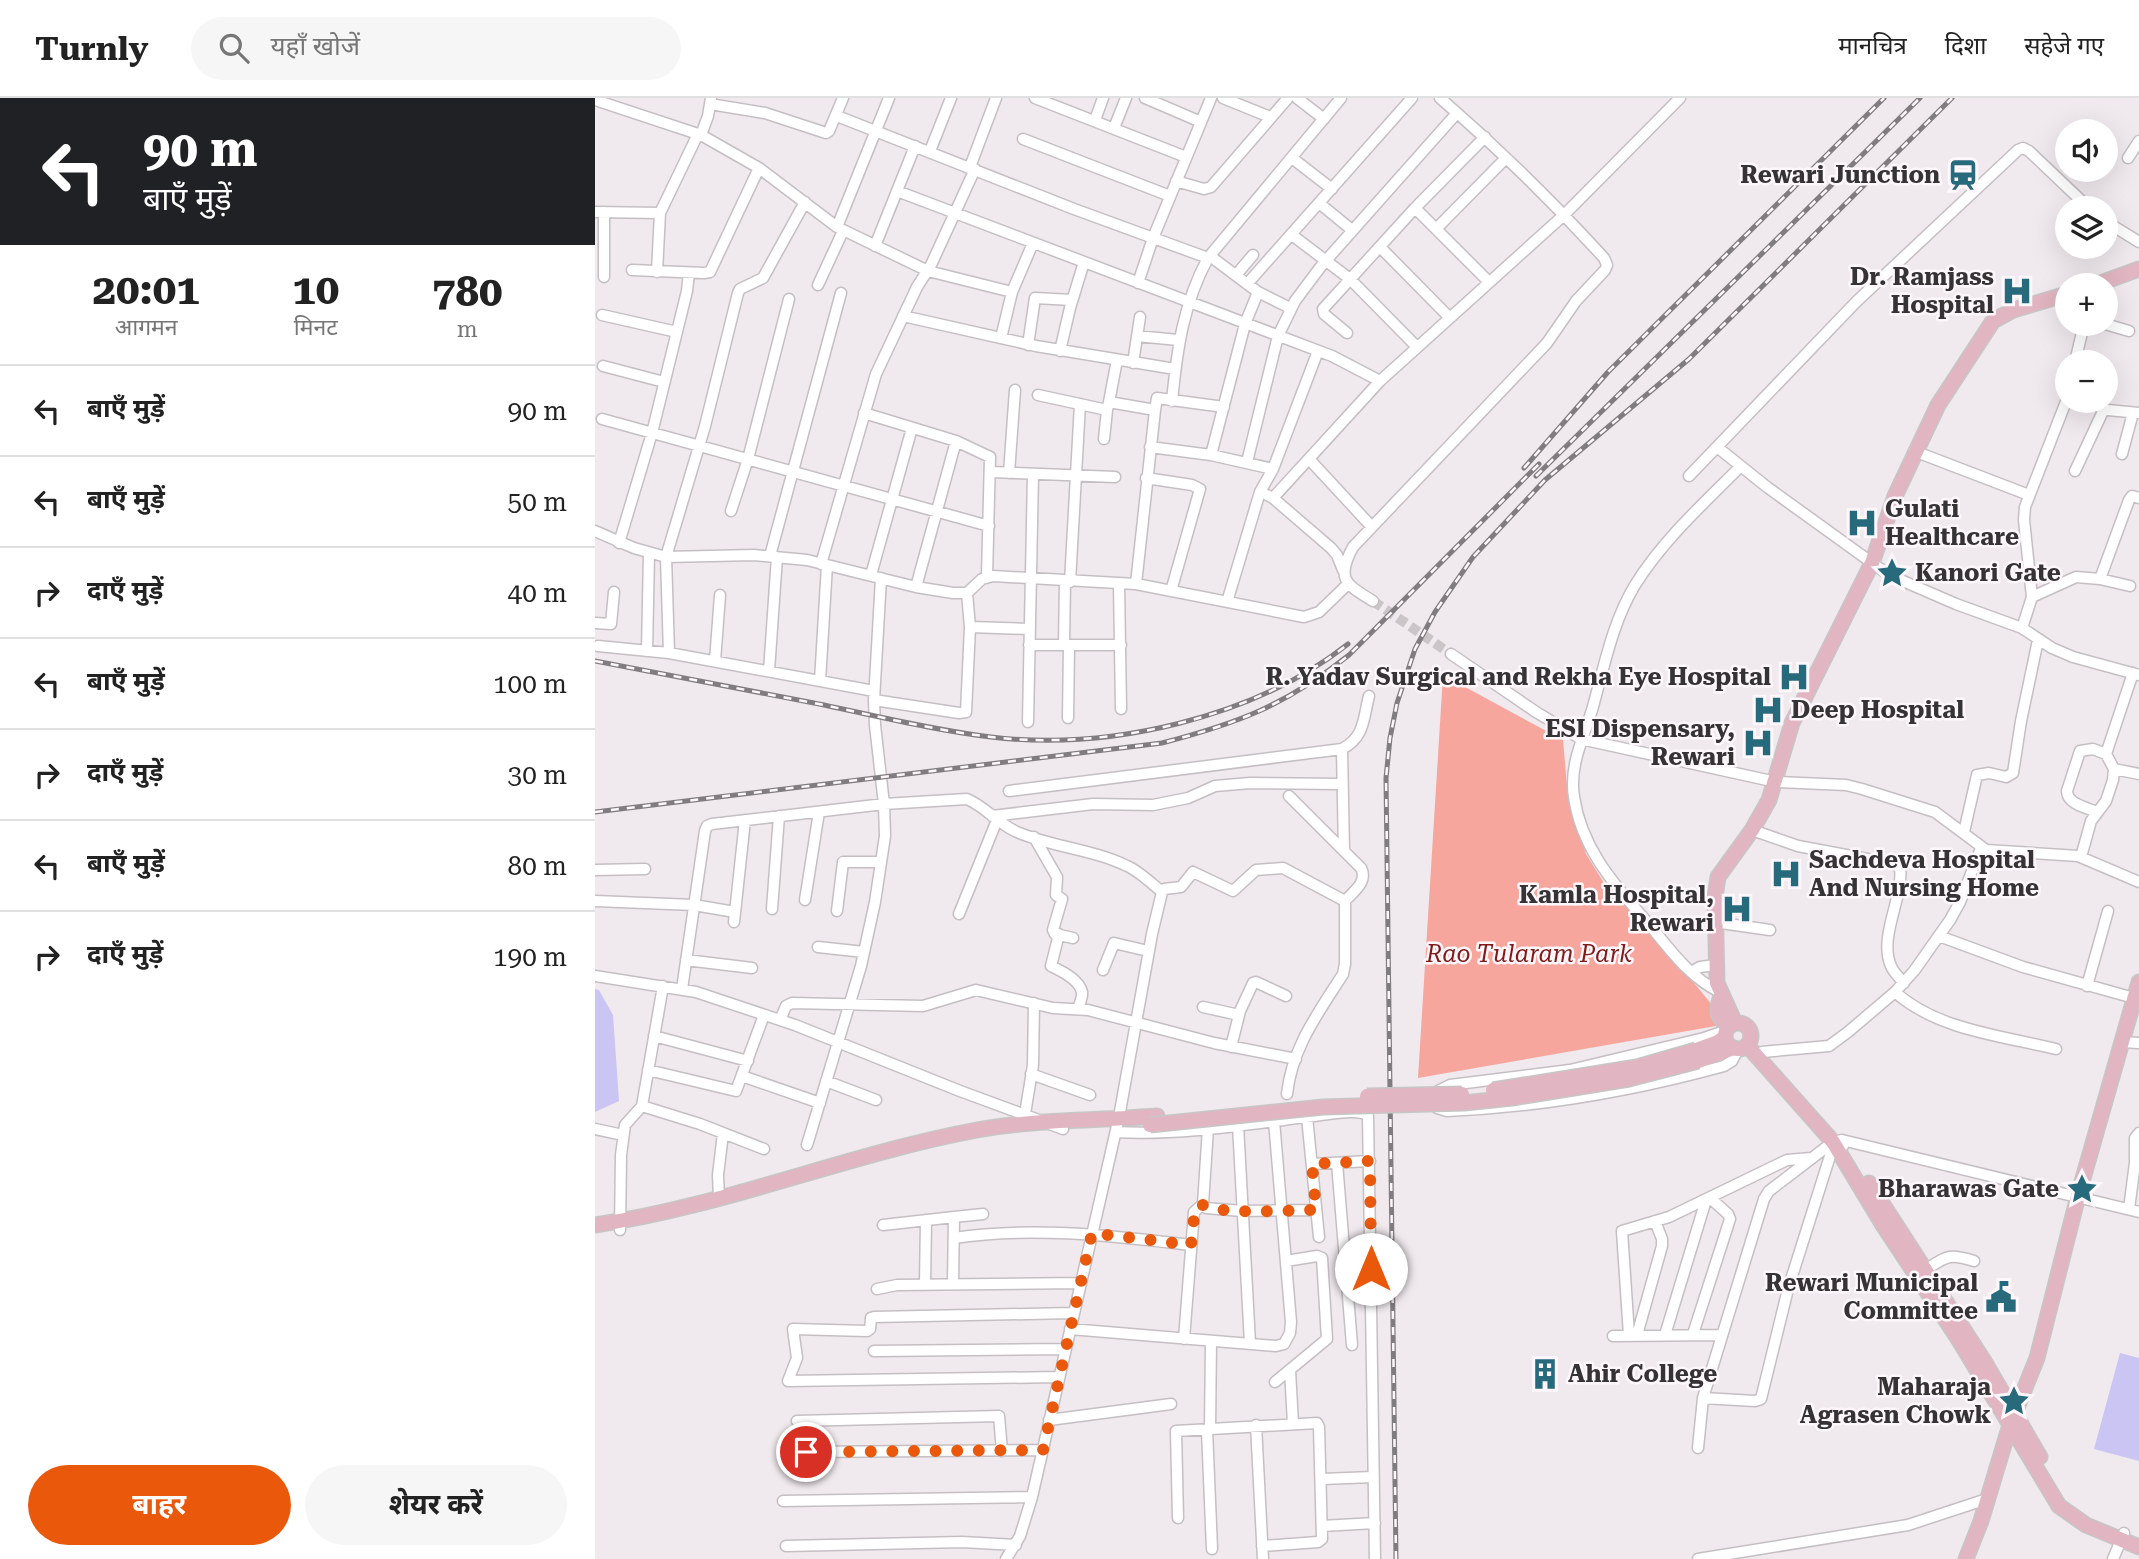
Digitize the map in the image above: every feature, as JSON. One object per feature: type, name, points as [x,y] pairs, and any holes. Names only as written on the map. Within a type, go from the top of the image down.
[{"type":"main road","points":[[2118,277],[2139,269]]},
{"type":"main road","points":[[2055,298],[2013,310],[1993,321],[1937,405],[1914,452],[1895,496],[1872,563],[1792,723],[1769,800],[1715,885],[1715,965],[1721,994],[1718,1017],[1735,1038],[1840,1144],[1883,1225],[2066,1501],[2079,1512],[2139,1547]]},
{"type":"main road","points":[[1966,1559],[2012,1419],[2037,1358],[2078,1196],[2139,982]]},
{"type":"main road","points":[[1735,1038],[1762,1052],[1840,1144],[1925,1270],[2012,1419]]},
{"type":"main road","points":[[595,1225],[620,1226],[784,1190],[977,1137],[1008,1132],[1323,1107],[1464,1103],[1512,1098],[1607,1083],[1697,1056],[1735,1038]]},
{"type":"main road","points":[[595,1234],[891,1150],[978,1129],[1047,1123],[1118,1125]]},
{"type":"main road","points":[[2123,1537],[2139,1539]]},
{"type":"street","points":[[657,272],[660,213],[700,134],[710,101],[765,113],[826,133],[837,116],[843,98]]},
{"type":"street","points":[[818,285],[889,98]]},
{"type":"street","points":[[930,151],[951,98]]},
{"type":"street","points":[[820,681],[824,564],[843,484],[864,413],[876,374],[955,213],[996,98]]},
{"type":"street","points":[[1035,98],[1053,101],[1186,157]]},
{"type":"street","points":[[1095,120],[1103,98]]},
{"type":"street","points":[[1114,128],[1126,98]]},
{"type":"street","points":[[1145,98],[1201,122]]},
{"type":"street","points":[[1138,283],[1153,238],[1211,98]]},
{"type":"street","points":[[1223,98],[1270,117]]},
{"type":"street","points":[[1176,181],[1204,189],[1211,187],[1288,98]]},
{"type":"street","points":[[1297,98],[1324,118]]},
{"type":"street","points":[[1172,401],[1178,340],[1199,275],[1209,257],[1341,98]]},
{"type":"street","points":[[1247,284],[1412,98]]},
{"type":"street","points":[[1343,570],[1353,547],[1371,526],[1547,343],[1576,301],[1607,265],[1604,258],[1564,215],[1485,137],[1440,98]]},
{"type":"street","points":[[1273,498],[1380,381],[1564,215],[1680,98]]},
{"type":"street","points":[[595,100],[700,134],[758,168],[840,229],[928,271],[1012,292]]},
{"type":"street","points":[[1247,462],[1278,336],[1290,309],[1326,260],[1457,113]]},
{"type":"street","points":[[837,116],[1209,257],[1258,292],[1290,309]]},
{"type":"street","points":[[1347,333],[1323,312],[1415,208],[1485,137]]},
{"type":"street","points":[[1023,139],[1170,197]]},
{"type":"street","points":[[2128,158],[2139,141]]},
{"type":"street","points":[[875,246],[915,145]]},
{"type":"street","points":[[1689,477],[1856,302],[2018,150],[2023,148],[2029,151],[2076,196]]},
{"type":"street","points":[[1292,158],[1332,190]]},
{"type":"street","points":[[1436,229],[1505,159]]},
{"type":"street","points":[[632,270],[704,273],[713,267],[758,168]]},
{"type":"street","points":[[897,191],[1318,351],[1380,381]]},
{"type":"street","points":[[669,653],[666,557],[699,446],[738,293],[740,289],[763,278],[805,202]]},
{"type":"street","points":[[1319,204],[1352,230]]},
{"type":"street","points":[[1415,208],[1489,282]]},
{"type":"street","points":[[604,277],[600,212],[660,213]]},
{"type":"street","points":[[2118,229],[2139,242]]},
{"type":"street","points":[[1292,235],[1350,279],[1417,347]]},
{"type":"street","points":[[1001,338],[1012,292],[1033,243]]},
{"type":"street","points":[[1380,247],[1449,317]]},
{"type":"street","points":[[1236,275],[1253,255]]},
{"type":"street","points":[[1060,351],[1084,262]]},
{"type":"street","points":[[619,542],[652,433],[689,273]]},
{"type":"street","points":[[1211,455],[1245,324],[1258,292]]},
{"type":"street","points":[[769,671],[773,557],[841,293]]},
{"type":"street","points":[[1028,345],[1035,298],[1072,300]]},
{"type":"street","points":[[731,511],[748,459],[789,299]]},
{"type":"street","points":[[602,315],[677,332]]},
{"type":"street","points":[[903,316],[1028,345],[1175,369]]},
{"type":"street","points":[[1133,363],[1140,317]]},
{"type":"street","points":[[2118,328],[2129,331]]},
{"type":"street","points":[[1137,335],[1178,340]]},
{"type":"street","points":[[1227,602],[1260,492],[1273,469],[1318,351]]},
{"type":"street","points":[[1104,439],[1117,360]]},
{"type":"street","points":[[603,366],[664,382]]},
{"type":"street","points":[[1009,473],[1015,390]]},
{"type":"street","points":[[1038,396],[1080,404],[1155,410]]},
{"type":"street","points":[[1136,584],[1157,398],[1224,407]]},
{"type":"street","points":[[1068,718],[1067,581],[1080,404]]},
{"type":"street","points":[[2118,411],[2136,413],[2122,454]]},
{"type":"street","points":[[864,413],[956,441],[990,457],[987,577]]},
{"type":"street","points":[[2022,628],[2032,597],[2024,520],[2029,495],[2061,413]]},
{"type":"street","points":[[2075,471],[2103,413]]},
{"type":"street","points":[[602,419],[989,526]]},
{"type":"street","points":[[807,1145],[864,952],[885,836],[875,725],[876,577],[912,428]]},
{"type":"street","points":[[916,587],[956,441]]},
{"type":"street","points":[[1150,447],[1211,455],[1273,469]]},
{"type":"street","points":[[1717,447],[1889,575],[2022,628],[2038,640],[2073,657],[2136,674],[2106,754]]},
{"type":"street","points":[[1914,452],[2029,495]]},
{"type":"street","points":[[1309,460],[1371,526]]},
{"type":"street","points":[[1721,994],[1691,972],[1608,877],[1590,848],[1580,822],[1574,796],[1574,769],[1609,645],[1635,586],[1691,515],[1741,466]]},
{"type":"street","points":[[991,472],[1115,477]]},
{"type":"street","points":[[1028,722],[1033,474]]},
{"type":"street","points":[[1146,478],[1192,485],[1200,489],[1171,591]]},
{"type":"street","points":[[1260,492],[1273,498],[1331,548],[1337,555],[1347,585],[1373,601]]},
{"type":"street","points":[[2100,579],[2129,500],[2132,496],[2139,498]]},
{"type":"street","points":[[595,531],[666,557],[773,557],[824,564],[916,587],[953,593],[967,593],[987,577],[1136,584],[1287,615],[1310,616],[1319,612],[1347,585]]},
{"type":"street","points":[[647,651],[649,553]]},
{"type":"street","points":[[2032,597],[2077,577],[2130,586]]},
{"type":"street","points":[[1119,584],[1121,709]]},
{"type":"street","points":[[595,623],[611,624],[614,592]]},
{"type":"street","points":[[598,646],[715,661],[966,712],[970,627],[967,593]]},
{"type":"street","points":[[715,661],[720,595]]},
{"type":"street","points":[[970,627],[1029,629]]},
{"type":"street","points":[[1964,832],[1977,775],[2007,777],[2013,773],[2038,640]]},
{"type":"street","points":[[1028,645],[1121,645]]},
{"type":"street","points":[[1451,654],[1581,739],[1776,782],[1846,785],[1863,789],[1935,812],[1964,832],[1981,848],[2081,857],[2139,881]]},
{"type":"street","points":[[1009,791],[1342,749],[1359,736],[1369,696]]},
{"type":"street","points":[[1342,749],[1344,850]]},
{"type":"street","points":[[2081,857],[2089,826],[2106,801],[2114,769],[2106,754],[2094,750],[2080,751],[2067,797],[2070,801],[2097,812]]},
{"type":"street","points":[[2114,769],[2139,774]]},
{"type":"street","points":[[995,818],[1093,804],[1153,805],[1188,799],[1215,786],[1250,783],[1342,784]]},
{"type":"street","points":[[1287,1094],[1305,1034],[1345,970],[1345,901],[1363,882],[1364,877],[1361,868],[1289,796]]},
{"type":"street","points":[[682,989],[707,826],[884,804],[967,799],[1019,834],[1128,866],[1162,892]]},
{"type":"street","points":[[805,900],[819,812]]},
{"type":"street","points":[[772,909],[779,816]]},
{"type":"street","points":[[959,914],[995,818]]},
{"type":"street","points":[[595,901],[694,905],[735,917],[745,820]]},
{"type":"street","points":[[1752,830],[1797,846],[1894,864],[1900,868],[1889,933],[1889,958],[1891,967],[1904,983]]},
{"type":"street","points":[[1034,837],[1058,879],[1056,895],[1062,901],[1054,932],[1073,937]]},
{"type":"street","points":[[1762,1052],[1832,1044],[1895,992],[1939,936],[1960,902],[1981,848]]},
{"type":"street","points":[[837,911],[843,862],[881,862]]},
{"type":"street","points":[[1006,1559],[1016,1545],[1043,1450],[1118,1125],[1135,1022],[1162,892],[1164,889],[1181,887],[1193,872],[1233,891],[1256,870],[1283,868],[1345,901]]},
{"type":"street","points":[[595,870],[645,869]]},
{"type":"street","points":[[2087,986],[2108,911]]},
{"type":"street","points":[[1714,922],[1770,930]]},
{"type":"street","points":[[1059,934],[1051,965],[1067,974],[1080,988],[1082,993],[1078,1009]]},
{"type":"street","points":[[1939,936],[2023,967],[2134,998]]},
{"type":"street","points":[[1103,970],[1114,943],[1149,951]]},
{"type":"street","points":[[818,947],[864,952]]},
{"type":"street","points":[[686,960],[752,968]]},
{"type":"street","points":[[1691,972],[1700,967],[1715,965]]},
{"type":"street","points":[[595,976],[696,992],[764,1014],[1063,1129]]},
{"type":"street","points":[[1231,1046],[1239,1015],[1254,982],[1286,996]]},
{"type":"street","points":[[620,1226],[621,1155],[625,1125],[642,1106],[663,986]]},
{"type":"street","points":[[780,1020],[786,1006],[792,1003],[923,1006],[971,990],[1078,1009],[1296,1059]]},
{"type":"street","points":[[1895,992],[1914,1008],[1954,1024],[2056,1049]]},
{"type":"street","points":[[1025,1114],[1031,1074],[1034,1003]]},
{"type":"street","points":[[1203,1007],[1239,1015]]},
{"type":"street","points":[[648,1070],[735,1091],[764,1014]]},
{"type":"street","points":[[654,1036],[748,1061]]},
{"type":"street","points":[[1704,1038],[1735,1038],[1732,1061],[1724,1066],[1578,1099],[1538,1105],[1447,1111],[1437,1108],[1434,1100],[1438,1091],[1455,1084],[1570,1070],[1704,1038]]},
{"type":"street","points":[[2122,1042],[2139,1043]]},
{"type":"street","points":[[1031,1074],[1090,1095]]},
{"type":"street","points":[[742,1076],[820,1103]]},
{"type":"street","points":[[827,1081],[876,1100]]},
{"type":"street","points":[[642,1106],[764,1149]]},
{"type":"street","points":[[1118,1125],[1135,1133],[1362,1112],[1367,1114],[1370,1161],[1375,1559]]},
{"type":"street","points":[[1307,1117],[1318,1237]]},
{"type":"street","points":[[1070,1329],[1276,1346],[1284,1344],[1288,1339],[1291,1322],[1274,1121]]},
{"type":"street","points":[[1238,1125],[1250,1343]]},
{"type":"street","points":[[1203,1205],[1208,1128]]},
{"type":"street","points":[[595,1129],[624,1135]]},
{"type":"street","points":[[719,1199],[718,1175],[723,1133]]},
{"type":"street","points":[[1698,1448],[1703,1398],[1765,1196],[1811,1158],[1840,1144],[2134,1210],[2135,1138],[2139,1133]]},
{"type":"street","points":[[1703,1398],[1755,1401],[1761,1399],[1793,1276],[1830,1156],[1840,1144]]},
{"type":"street","points":[[1633,1335],[1622,1231],[1669,1217],[1787,1160],[1811,1158]]},
{"type":"street","points":[[1312,1164],[1370,1161]]},
{"type":"street","points":[[1338,1163],[1352,1345]]},
{"type":"street","points":[[1693,1334],[1730,1219],[1708,1199]]},
{"type":"street","points":[[1665,1335],[1708,1199]]},
{"type":"street","points":[[1203,1205],[1208,1209],[1242,1211],[1316,1210]]},
{"type":"street","points":[[1184,1339],[1195,1210],[1203,1205]]},
{"type":"street","points":[[883,1225],[983,1213]]},
{"type":"street","points":[[953,1284],[954,1217]]},
{"type":"street","points":[[925,1284],[926,1220]]},
{"type":"street","points":[[1633,1335],[1662,1246],[1655,1221]]},
{"type":"street","points":[[954,1238],[982,1233],[1092,1233],[1191,1245]]},
{"type":"street","points":[[1925,1270],[1944,1257],[1954,1254],[1974,1261]]},
{"type":"street","points":[[1275,1382],[1325,1343],[1327,1335],[1322,1258],[1317,1256],[1286,1261]]},
{"type":"street","points":[[877,1289],[925,1284],[1080,1283]]},
{"type":"street","points":[[1059,1377],[788,1381],[797,1358],[793,1329],[867,1331],[874,1317],[1073,1313]]},
{"type":"street","points":[[1613,1335],[1722,1335]]},
{"type":"street","points":[[1210,1341],[1208,1429],[1212,1549]]},
{"type":"street","points":[[874,1351],[1065,1349]]},
{"type":"street","points":[[1290,1370],[1293,1424]]},
{"type":"street","points":[[1049,1420],[1171,1404]]},
{"type":"street","points":[[797,1421],[999,1416],[1002,1451]]},
{"type":"street","points":[[1178,1518],[1175,1433],[1256,1425],[1319,1424],[1323,1537],[1318,1542],[1262,1546]]},
{"type":"street","points":[[1256,1425],[1263,1559]]},
{"type":"street","points":[[796,1456],[806,1452],[1043,1450]]},
{"type":"street","points":[[1322,1479],[1373,1477]]},
{"type":"street","points":[[783,1501],[1032,1496]]},
{"type":"street","points":[[1698,1559],[1751,1555],[1907,1525],[1987,1499]]},
{"type":"street","points":[[1322,1526],[1375,1523]]},
{"type":"street","points":[[2113,1559],[2123,1537]]},
{"type":"street","points":[[786,1546],[963,1542],[1016,1545]]},
{"type":"green space","name":"Rao Tularam Park","points":[[1443,675],[1563,740],[1568,797],[1586,854],[1604,883],[1667,950],[1726,1022],[1716,1026],[1418,1078]]},
{"type":"shaded area","points":[[595,989],[599,990],[613,1015],[619,1101],[595,1112]]},
{"type":"shaded area","points":[[2120,1353],[2139,1358],[2139,1461],[2094,1449]]},
{"type":"tunnel","points":[[1373,601],[1451,654]]},
{"type":"railway","points":[[1524,468],[1608,372],[1884,98]]},
{"type":"railway","points":[[1536,476],[1920,98]]},
{"type":"railway","points":[[1396,1559],[1386,778],[1397,703],[1415,649],[1435,612],[1473,557],[1545,480],[1689,359],[1952,98]]},
{"type":"railway","points":[[595,812],[1162,743],[1238,720],[1282,700],[1349,655],[1539,464]]},
{"type":"railway","points":[[595,661],[947,730],[1036,740],[1083,739],[1178,724],[1225,710],[1269,692],[1311,670],[1348,644]]},
{"type":"place","name":"Rewari Junction","points":[[1963,175]]},
{"type":"place","name":"Dr. Ramjass Hospital","points":[[2017,291]]},
{"type":"place","name":"Gulati Healthcare","points":[[1862,523]]},
{"type":"place","name":"Kanori Gate","points":[[1892,573]]},
{"type":"place","name":"R. Yadav Surgical and Rekha Eye Hospital","points":[[1794,677]]},
{"type":"place","name":"Deep Hospital","points":[[1768,710]]},
{"type":"place","name":"ESI Dispensary, Rewari","points":[[1758,743]]},
{"type":"place","name":"Sachdeva Hospital And Nursing Home","points":[[1786,874]]},
{"type":"place","name":"Kamla Hospital, Rewari","points":[[1737,909]]},
{"type":"place","name":"Bharawas Gate","points":[[2082,1189]]},
{"type":"place","name":"Rewari Municipal Committee","points":[[2001,1297]]},
{"type":"place","name":"Ahir College","points":[[1545,1374]]},
{"type":"place","name":"Maharaja Agrasen Chowk","points":[[2014,1401]]},
{"type":"route","points":[[806,1452],[1043,1450],[1092,1233],[1191,1245],[1195,1208],[1203,1205],[1208,1209],[1242,1211],[1316,1210],[1312,1164],[1370,1161],[1371,1269]]}]
